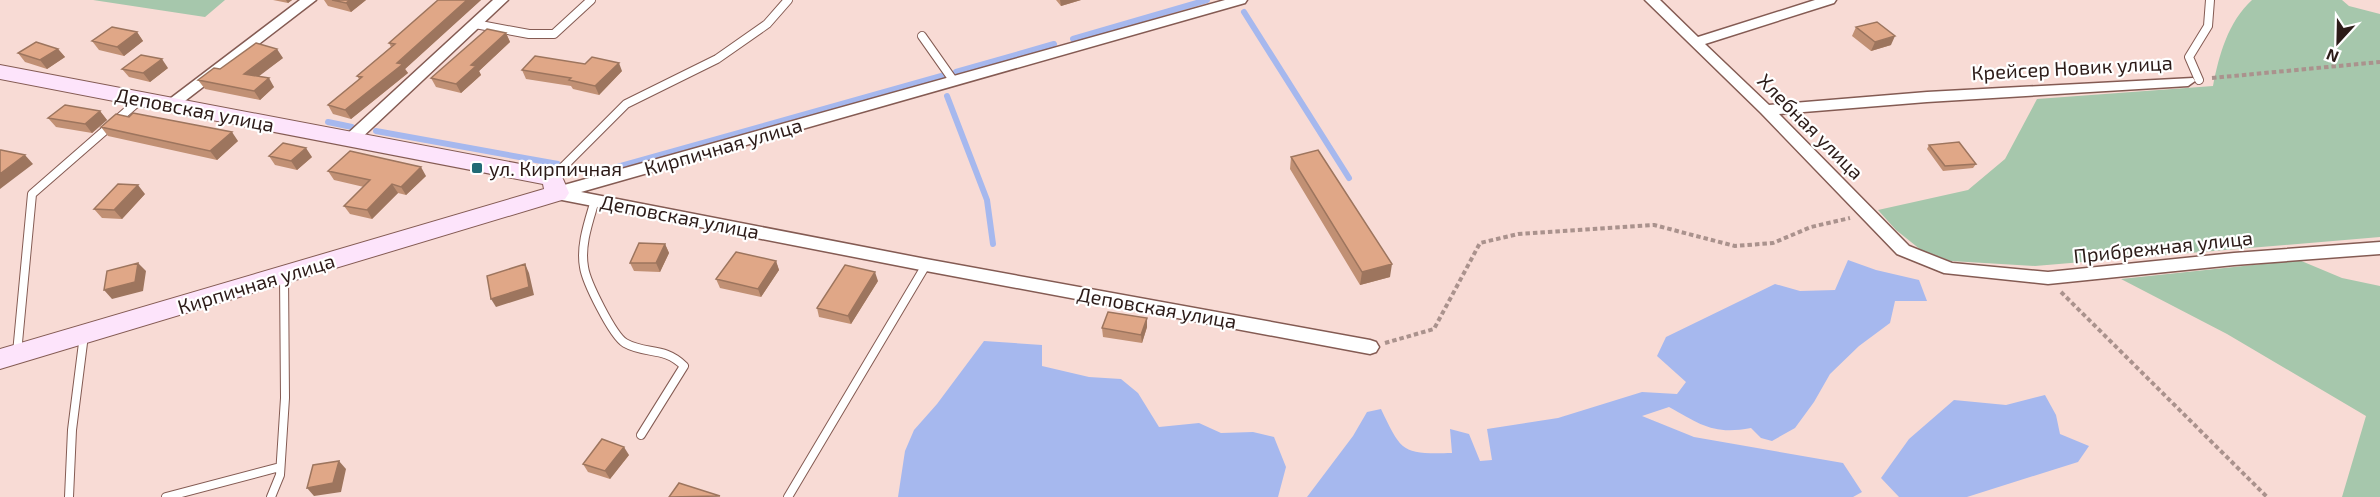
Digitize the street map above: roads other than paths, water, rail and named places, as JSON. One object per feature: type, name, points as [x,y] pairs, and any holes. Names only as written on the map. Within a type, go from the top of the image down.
[{"type":"street","points":[[172,104],[309,0]]},
{"type":"street","points":[[351,138],[501,0]]},
{"type":"street","name":"Кирпичная улица","points":[[8,357],[284,274],[554,185],[952,80],[1240,0]]},
{"type":"street","name":"Хлебная улица","points":[[1652,0],[1766,110],[1903,250],[1950,269]]},
{"type":"street","points":[[1696,42],[1829,0]]},
{"type":"street","name":"Деповская улица","points":[[0,72],[351,138],[554,185],[595,200],[926,265],[1370,347]]},
{"type":"street","name":"Крейсер Новик улица","points":[[1766,110],[2193,80]]},
{"type":"street","name":"Прибрежная улица","points":[[1950,269],[2048,278],[2234,259],[2380,248]]},
{"type":"lane","points":[[475,24],[530,34],[555,34],[591,0]]},
{"type":"lane","points":[[554,185],[626,104],[717,59],[767,24],[788,0]]},
{"type":"lane","points":[[2193,80],[2189,57],[2208,26],[2210,0]]},
{"type":"lane","points":[[922,36],[952,80]]},
{"type":"lane","points":[[8,357],[32,194],[142,99]]},
{"type":"lane","points":[[595,200],[585,234],[584,268],[609,325],[625,343],[674,356],[684,366],[641,435]]},
{"type":"lane","points":[[788,497],[926,265]]},
{"type":"lane","points":[[271,497],[280,475],[286,378],[284,274]]},
{"type":"lane","points":[[69,497],[72,430],[84,334]]},
{"type":"lane","points":[[166,497],[280,467]]},
{"type":"water","points":[[1848,260],[1876,270],[1919,280],[1927,301],[1895,301],[1890,323],[1859,346],[1830,374],[1814,402],[1795,428],[1772,441],[1761,438],[1751,428],[1727,430],[1708,427],[1669,407],[1642,416],[1694,437],[1843,463],[1862,492],[1853,497],[1307,497],[1353,436],[1367,412],[1381,409],[1400,443],[1413,451],[1452,453],[1450,429],[1469,434],[1480,461],[1492,460],[1487,429],[1558,418],[1642,392],[1677,394],[1686,382],[1657,356],[1666,337],[1775,284],[1800,291],[1835,290]]},
{"type":"water","points":[[984,341],[1042,345],[1042,366],[1089,377],[1121,379],[1138,393],[1159,427],[1199,423],[1221,433],[1253,432],[1274,437],[1286,467],[1278,497],[898,497],[905,451],[914,430],[937,404]]},
{"type":"water","points":[[2045,395],[2056,415],[2060,434],[2089,446],[2078,462],[1967,497],[1899,497],[1881,478],[1909,439],[1954,400],[2006,405]]},
{"type":"waterway","points":[[1073,39],[1207,0]]},
{"type":"waterway","points":[[1244,12],[1349,178]]},
{"type":"waterway","points":[[956,72],[1054,44]]},
{"type":"waterway","points":[[603,171],[945,75]]},
{"type":"waterway","points":[[947,96],[987,200],[993,244]]},
{"type":"waterway","points":[[328,122],[352,127]]},
{"type":"waterway","points":[[376,131],[558,164]]},
{"type":"place","name":"ул. Кирпичная","points":[[477,168]]}]
